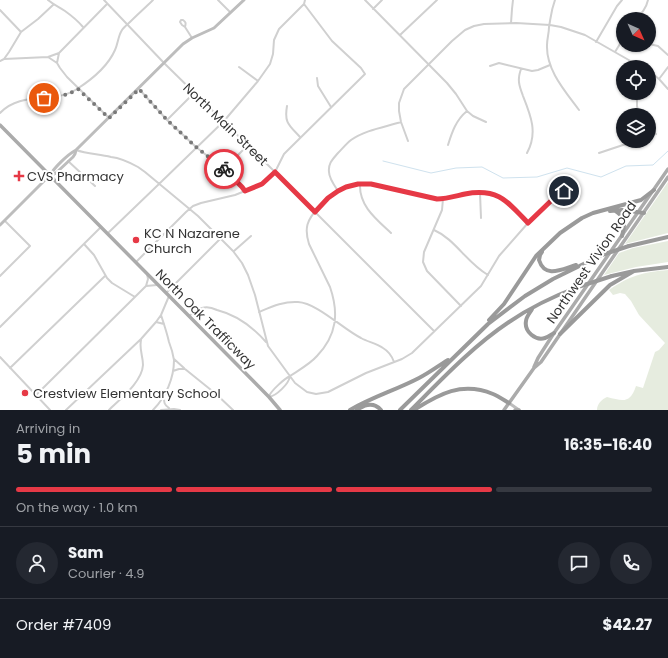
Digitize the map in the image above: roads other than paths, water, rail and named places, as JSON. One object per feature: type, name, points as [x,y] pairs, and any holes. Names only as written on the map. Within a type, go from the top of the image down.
[{"type":"highway","points":[[476,336],[504,304],[536,256],[560,233],[582,218],[594,213],[641,200],[654,190]]},
{"type":"highway","points":[[644,213],[614,210],[606,211],[593,216],[574,226],[554,241],[542,252],[539,260],[543,268],[552,272],[586,262],[629,246],[668,236]]},
{"type":"highway","points":[[614,210],[620,214],[625,223],[622,236]]},
{"type":"highway","points":[[400,410],[488,324],[525,296],[553,279],[586,262]]},
{"type":"highway","points":[[411,410],[478,345],[510,321],[533,308],[557,295],[612,276],[634,271],[668,267]]},
{"type":"highway","points":[[560,334],[610,285],[634,271]]},
{"type":"highway","points":[[533,308],[527,316],[526,321],[526,326],[530,334],[540,338],[545,338],[554,333]]},
{"type":"highway","points":[[350,410],[427,374],[446,360],[454,357]]},
{"type":"highway","points":[[414,410],[443,393],[464,389],[482,390],[494,394],[509,403]]},
{"type":"highway","points":[[357,410],[367,405],[380,408],[381,410]]},
{"type":"main road","points":[[0,225],[72,152],[76,150],[139,89],[183,44],[192,38],[214,28],[244,0]]},
{"type":"main road","name":"North Oak Trafficway","points":[[0,124],[269,397],[279,409]]},
{"type":"main road","points":[[50,175],[56,172],[68,161],[75,154],[76,150]]},
{"type":"main road","name":"Northwest Vivion Road","points":[[504,410],[534,368],[538,358],[554,333],[668,169]]},
{"type":"main road","name":"Northwest Vivion Road","points":[[534,368],[541,362],[668,177]]},
{"type":"main road","points":[[509,403],[519,410]]},
{"type":"street","points":[[48,0],[84,27]]},
{"type":"street","name":"North Main Street","points":[[104,0],[164,63],[224,120],[248,146],[434,331]]},
{"type":"street","points":[[0,113],[9,105],[18,101],[62,96],[78,89],[94,76],[111,58],[122,30],[153,0]]},
{"type":"street","points":[[218,0],[231,13]]},
{"type":"street","points":[[107,233],[224,120],[258,81],[270,64],[273,54],[274,40],[279,29],[304,4],[305,0]]},
{"type":"street","points":[[365,0],[452,88],[467,111],[473,116],[486,122]]},
{"type":"street","points":[[374,9],[382,0]]},
{"type":"street","points":[[400,35],[437,0]]},
{"type":"street","points":[[511,23],[513,0]]},
{"type":"street","points":[[555,0],[550,17],[547,56],[558,81],[579,110]]},
{"type":"street","points":[[596,42],[622,0]]},
{"type":"street","points":[[643,12],[648,0]]},
{"type":"street","points":[[0,61],[4,59],[48,58],[58,53],[107,4]]},
{"type":"street","points":[[136,262],[190,209],[201,203],[245,191],[262,184],[275,172],[284,154],[365,74],[361,68],[332,40],[304,4]]},
{"type":"street","points":[[4,59],[21,32],[53,5]]},
{"type":"street","points":[[0,10],[21,32]]},
{"type":"street","points":[[408,141],[401,122],[399,111],[400,98],[404,89],[452,40],[465,30],[484,24],[511,23],[550,25],[580,34],[629,60]]},
{"type":"street","points":[[185,27],[192,38]]},
{"type":"street","points":[[656,46],[668,56]]},
{"type":"street","points":[[57,63],[58,53]]},
{"type":"street","points":[[48,58],[57,63],[78,89],[109,118]]},
{"type":"street","points":[[490,66],[498,63],[521,69],[536,70],[550,65]]},
{"type":"street","points":[[239,67],[258,81]]},
{"type":"street","points":[[659,79],[668,67]]},
{"type":"street","points":[[521,69],[519,78],[520,87],[533,127],[532,139],[527,153]]},
{"type":"street","points":[[656,77],[668,89]]},
{"type":"street","points":[[317,78],[318,86],[331,107]]},
{"type":"street","points":[[139,89],[167,120],[224,170],[245,191]]},
{"type":"street","points":[[167,120],[194,93]]},
{"type":"street","points":[[395,96],[400,98]]},
{"type":"street","points":[[287,106],[286,112],[288,124],[300,137]]},
{"type":"street","points":[[448,145],[458,122],[467,111]]},
{"type":"street","points":[[338,191],[328,170],[330,163],[350,141],[364,133],[401,122]]},
{"type":"street","points":[[361,129],[364,133]]},
{"type":"street","points":[[224,170],[248,146]]},
{"type":"street","points":[[599,153],[616,147]]},
{"type":"street","points":[[76,150],[84,153],[91,153],[123,160],[142,170],[190,209],[233,251],[248,275],[267,343]]},
{"type":"street","points":[[68,161],[95,186]]},
{"type":"street","points":[[360,184],[360,192],[363,203],[391,233]]},
{"type":"street","points":[[269,397],[271,393],[286,379],[318,355],[330,338],[335,325],[334,301],[330,287],[309,244],[306,230],[312,215],[328,198],[338,191],[351,185],[371,184],[437,199],[480,192],[490,193],[503,199],[528,223]]},
{"type":"street","points":[[189,316],[201,308],[207,307],[229,314],[241,320],[254,329],[267,343],[296,383],[308,392],[316,394],[328,392],[366,373],[412,353],[481,286],[499,256],[528,223],[558,195],[564,191],[574,190]]},
{"type":"street","points":[[480,192],[481,218]]},
{"type":"street","points":[[443,199],[442,210],[423,254],[423,264],[428,273],[461,306]]},
{"type":"street","points":[[0,276],[30,246],[5,221]]},
{"type":"street","points":[[0,327],[101,227]]},
{"type":"street","points":[[434,230],[449,240],[475,266],[488,275]]},
{"type":"street","points":[[233,251],[251,236]]},
{"type":"street","points":[[66,410],[156,322],[161,315],[168,294],[220,238]]},
{"type":"street","points":[[84,244],[94,256],[105,276],[112,283],[134,297]]},
{"type":"street","points":[[36,395],[146,286],[148,279],[146,273]]},
{"type":"street","points":[[10,368],[105,276]]},
{"type":"street","points":[[146,286],[158,284]]},
{"type":"street","points":[[259,312],[280,304],[298,302],[313,306],[361,338],[383,348],[389,353],[394,362]]},
{"type":"street","points":[[153,410],[164,396],[173,371],[174,358],[161,315]]},
{"type":"street","points":[[331,318],[335,316]]},
{"type":"street","points":[[156,322],[164,324]]},
{"type":"street","points":[[335,325],[339,323]]},
{"type":"street","points":[[260,336],[265,333]]},
{"type":"street","points":[[109,410],[131,388],[140,376],[143,365],[143,358],[140,348],[141,338]]},
{"type":"street","points":[[134,345],[140,348]]},
{"type":"street","points":[[0,357],[50,410]]},
{"type":"street","points":[[174,358],[233,410]]},
{"type":"street","points":[[173,371],[185,369]]},
{"type":"street","points":[[269,397],[274,396],[289,381],[290,376]]},
{"type":"street","points":[[164,396],[164,402],[170,409]]},
{"type":"street","points":[[161,410],[180,410]]},
{"type":"waterway","points":[[383,161],[431,173],[456,168],[482,167],[503,178],[537,177],[567,168],[601,177],[626,166],[653,165],[668,151]]},
{"type":"place","name":"CVS Pharmacy","points":[[19,176]]},
{"type":"place","name":"KC N Nazarene Church","points":[[136,240]]},
{"type":"place","name":"Crestview Elementary School","points":[[25,393]]}]
